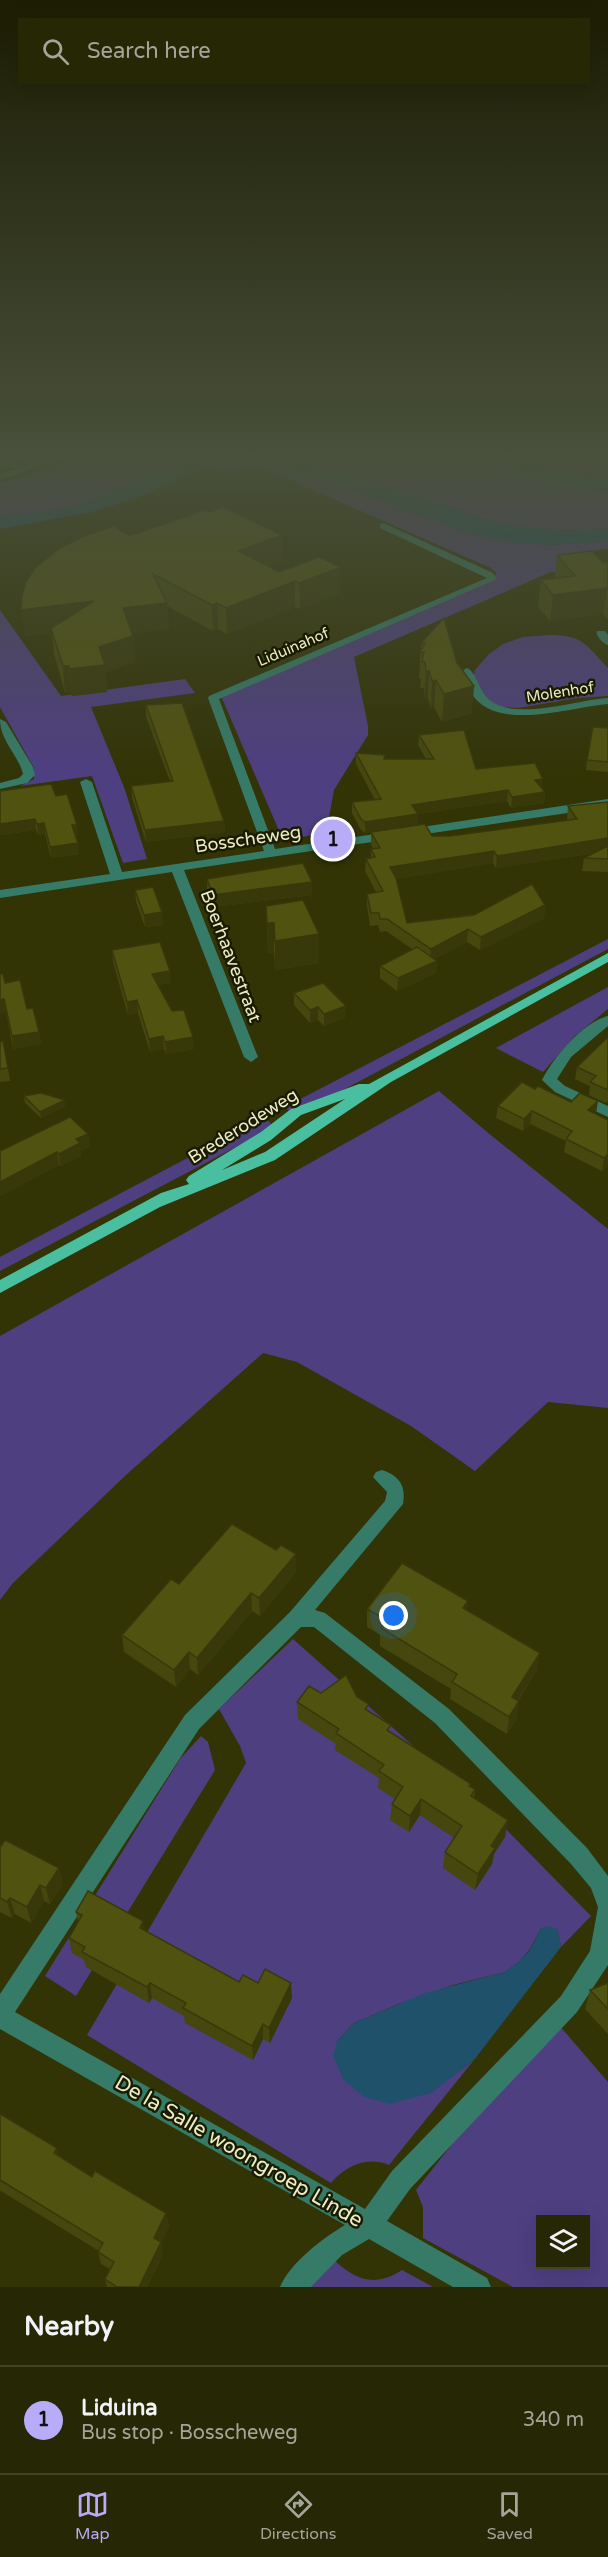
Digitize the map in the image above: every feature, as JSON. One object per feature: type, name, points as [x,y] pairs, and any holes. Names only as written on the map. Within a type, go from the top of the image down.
[{"type":"main road","name":"Brederodeweg","points":[[159,1202],[270,1156],[290,1145],[386,1079],[608,957]]},
{"type":"main road","name":"Brederodeweg","points":[[0,1287],[159,1202],[250,1147],[296,1112],[386,1079]]},
{"type":"street","name":"Liduinahof","points":[[271,854],[213,698],[492,579],[490,575],[461,562]]},
{"type":"street","points":[[600,633],[608,642]]},
{"type":"street","name":"Molenhof","points":[[467,671],[474,693],[480,700],[496,710],[516,714],[576,703],[608,700]]},
{"type":"street","points":[[0,722],[27,767],[28,775],[23,781],[0,786]]},
{"type":"street","points":[[86,782],[117,876]]},
{"type":"street","name":"Bosscheweg","points":[[0,894],[608,803]]},
{"type":"street","name":"Boerhaavestraat","points":[[177,868],[250,1057]]},
{"type":"street","points":[[608,1020],[590,1033],[554,1068],[549,1080],[560,1089],[608,1112]]},
{"type":"street","points":[[0,2015],[192,1722],[297,1618],[394,1504],[396,1490],[382,1478]]},
{"type":"street","points":[[297,1618],[318,1619],[442,1716],[579,1856],[599,1881],[608,1905]]},
{"type":"street","points":[[293,2287],[333,2246],[369,2225],[401,2180],[569,2004],[601,1955],[608,1910]]},
{"type":"street","name":"De la Salle woongroep Linde","points":[[0,2015],[478,2287]]},
{"type":"shaded area","points":[[477,562],[578,562],[583,568],[551,572],[354,657],[368,735],[334,790],[326,833],[283,840],[221,696],[495,578],[496,573]]},
{"type":"shaded area","points":[[0,610],[61,696],[185,679],[195,693],[91,707],[124,787],[147,859],[123,863],[92,776],[20,786],[34,779],[34,768],[0,707]]},
{"type":"shaded area","points":[[549,635],[577,639],[594,653],[608,668],[608,696],[577,698],[518,708],[502,707],[485,699],[473,678],[475,670],[488,655],[503,644],[523,637]]},
{"type":"shaded area","points":[[608,939],[608,949],[294,1116],[285,1107]]},
{"type":"shaded area","points":[[608,987],[608,1009],[575,1036],[543,1072],[496,1048]]},
{"type":"shaded area","points":[[439,1091],[608,1229],[608,1408],[548,1402],[475,1471],[411,1426],[297,1362],[263,1353],[126,1475],[13,1583],[0,1600],[0,1336]]},
{"type":"shaded area","points":[[265,1117],[274,1127],[0,1271],[0,1257]]},
{"type":"shaded area","points":[[293,1639],[500,1823],[591,1916],[561,1947],[557,1929],[541,1928],[530,1949],[519,1962],[505,1972],[453,1985],[354,2023],[337,2041],[430,2093],[474,2060],[389,2165],[381,2162],[357,2164],[343,2172],[331,2183],[87,2035],[246,1763],[240,1746],[219,1709]]},
{"type":"shaded area","points":[[201,1736],[208,1742],[215,1770],[76,1996],[45,1976],[180,1759]]},
{"type":"shaded area","points":[[552,2017],[608,2082],[608,2287],[513,2287],[423,2238],[423,2207],[416,2190]]},
{"type":"shaded area","points":[[335,2261],[359,2277],[384,2279],[402,2270],[433,2287],[308,2287]]},
{"type":"water","points":[[550,1926],[557,1929],[561,1947],[474,2060],[431,2093],[390,2104],[364,2097],[343,2079],[333,2056],[337,2041],[354,2023],[425,1993],[505,1972],[530,1950],[541,1928]]},
{"type":"building","points":[[43,562],[259,562],[279,572],[306,562],[329,562],[341,567],[299,583],[295,581],[226,608],[217,603],[212,605],[153,574],[167,603],[123,608],[133,636],[99,647],[105,665],[70,669],[69,666],[63,666],[51,628],[94,601],[21,610],[26,582],[35,568]]},
{"type":"building","points":[[563,562],[608,562],[608,589],[553,595],[541,580],[575,576]]},
{"type":"building","points":[[444,618],[457,663],[474,686],[444,694],[436,680],[432,681],[429,671],[426,671],[425,662],[422,662],[424,652],[420,652],[425,643],[421,643]]},
{"type":"building","points":[[182,703],[224,821],[145,830],[131,786],[173,781],[146,705]]},
{"type":"building","points":[[593,727],[608,728],[608,762],[587,760]]},
{"type":"building","points":[[464,730],[476,769],[535,763],[543,779],[535,780],[545,792],[512,797],[508,790],[412,805],[418,814],[365,822],[361,819],[352,802],[381,799],[356,753],[385,755],[384,759],[434,759],[419,735]]},
{"type":"building","points":[[51,784],[56,796],[67,794],[77,825],[72,825],[78,843],[50,847],[44,823],[37,824],[35,819],[0,824],[0,791]]},
{"type":"building","points":[[608,802],[608,838],[497,856],[494,851],[390,867],[396,878],[407,923],[474,915],[532,884],[545,905],[481,937],[468,929],[431,949],[387,919],[380,919],[379,913],[371,913],[367,894],[383,891],[366,859],[375,857],[371,849],[380,848],[371,832],[425,824],[432,836],[450,836],[577,819],[568,806]]},
{"type":"building","points":[[608,846],[608,859],[584,858]]},
{"type":"building","points":[[303,863],[312,882],[213,895],[207,879]]},
{"type":"building","points":[[153,887],[162,912],[144,915],[135,890]]},
{"type":"building","points":[[303,900],[319,934],[275,941],[274,923],[267,923],[266,906]]},
{"type":"building","points":[[160,942],[170,971],[152,974],[172,1011],[184,1010],[193,1037],[165,1042],[163,1036],[149,1039],[137,1000],[127,1002],[112,950]]},
{"type":"building","points":[[417,947],[437,961],[398,978],[380,966]]},
{"type":"building","points":[[0,974],[3,974],[5,983],[20,980],[27,1009],[33,1008],[39,1032],[12,1036],[4,999],[0,1000]]},
{"type":"building","points":[[323,983],[346,1006],[324,1014],[318,1007],[310,1010],[294,993]]},
{"type":"building","points":[[608,1037],[608,1090],[590,1082],[596,1076],[577,1067]]},
{"type":"building","points":[[3,1041],[8,1068],[0,1069],[0,1042]]},
{"type":"building","points":[[522,1082],[535,1089],[538,1086],[571,1102],[580,1093],[598,1101],[588,1110],[608,1120],[608,1154],[604,1158],[566,1139],[572,1131],[532,1111],[524,1119],[498,1106]]},
{"type":"building","points":[[41,1093],[65,1100],[40,1112],[24,1096]]},
{"type":"building","points":[[70,1117],[88,1134],[76,1139],[80,1143],[59,1154],[57,1152],[0,1182],[0,1151]]},
{"type":"building","points":[[232,1524],[276,1550],[281,1545],[296,1554],[259,1598],[251,1593],[197,1658],[189,1652],[174,1670],[122,1635],[171,1579],[179,1584]]},
{"type":"building","points":[[402,1563],[468,1601],[463,1608],[540,1653],[512,1697],[519,1701],[509,1717],[452,1682],[457,1674],[381,1628],[387,1620],[367,1609]]},
{"type":"building","points":[[346,1675],[357,1697],[369,1704],[365,1709],[391,1725],[387,1730],[471,1784],[469,1786],[475,1789],[471,1796],[508,1820],[491,1846],[495,1848],[478,1874],[445,1852],[462,1826],[421,1799],[410,1816],[392,1804],[403,1787],[379,1771],[384,1765],[336,1733],[339,1729],[297,1702],[309,1686],[321,1693]]},
{"type":"building","points":[[5,1840],[59,1868],[46,1888],[40,1885],[27,1907],[10,1898],[7,1902],[0,1898],[0,1845]]},
{"type":"building","points":[[88,1891],[143,1921],[140,1928],[239,1982],[243,1975],[258,1983],[265,1969],[291,1983],[269,2028],[263,2024],[252,2046],[183,2008],[186,2003],[150,1983],[147,1987],[82,1952],[85,1947],[69,1938],[82,1915],[76,1912]]},
{"type":"building","points":[[608,1983],[608,2009],[590,1990]]},
{"type":"building","points":[[0,2114],[57,2148],[54,2153],[92,2177],[95,2171],[166,2213],[154,2238],[161,2242],[139,2287],[117,2287],[105,2279],[114,2262],[98,2252],[103,2243],[0,2180]]},
{"type":"place","name":"Liduina","points":[[333,839]]}]
